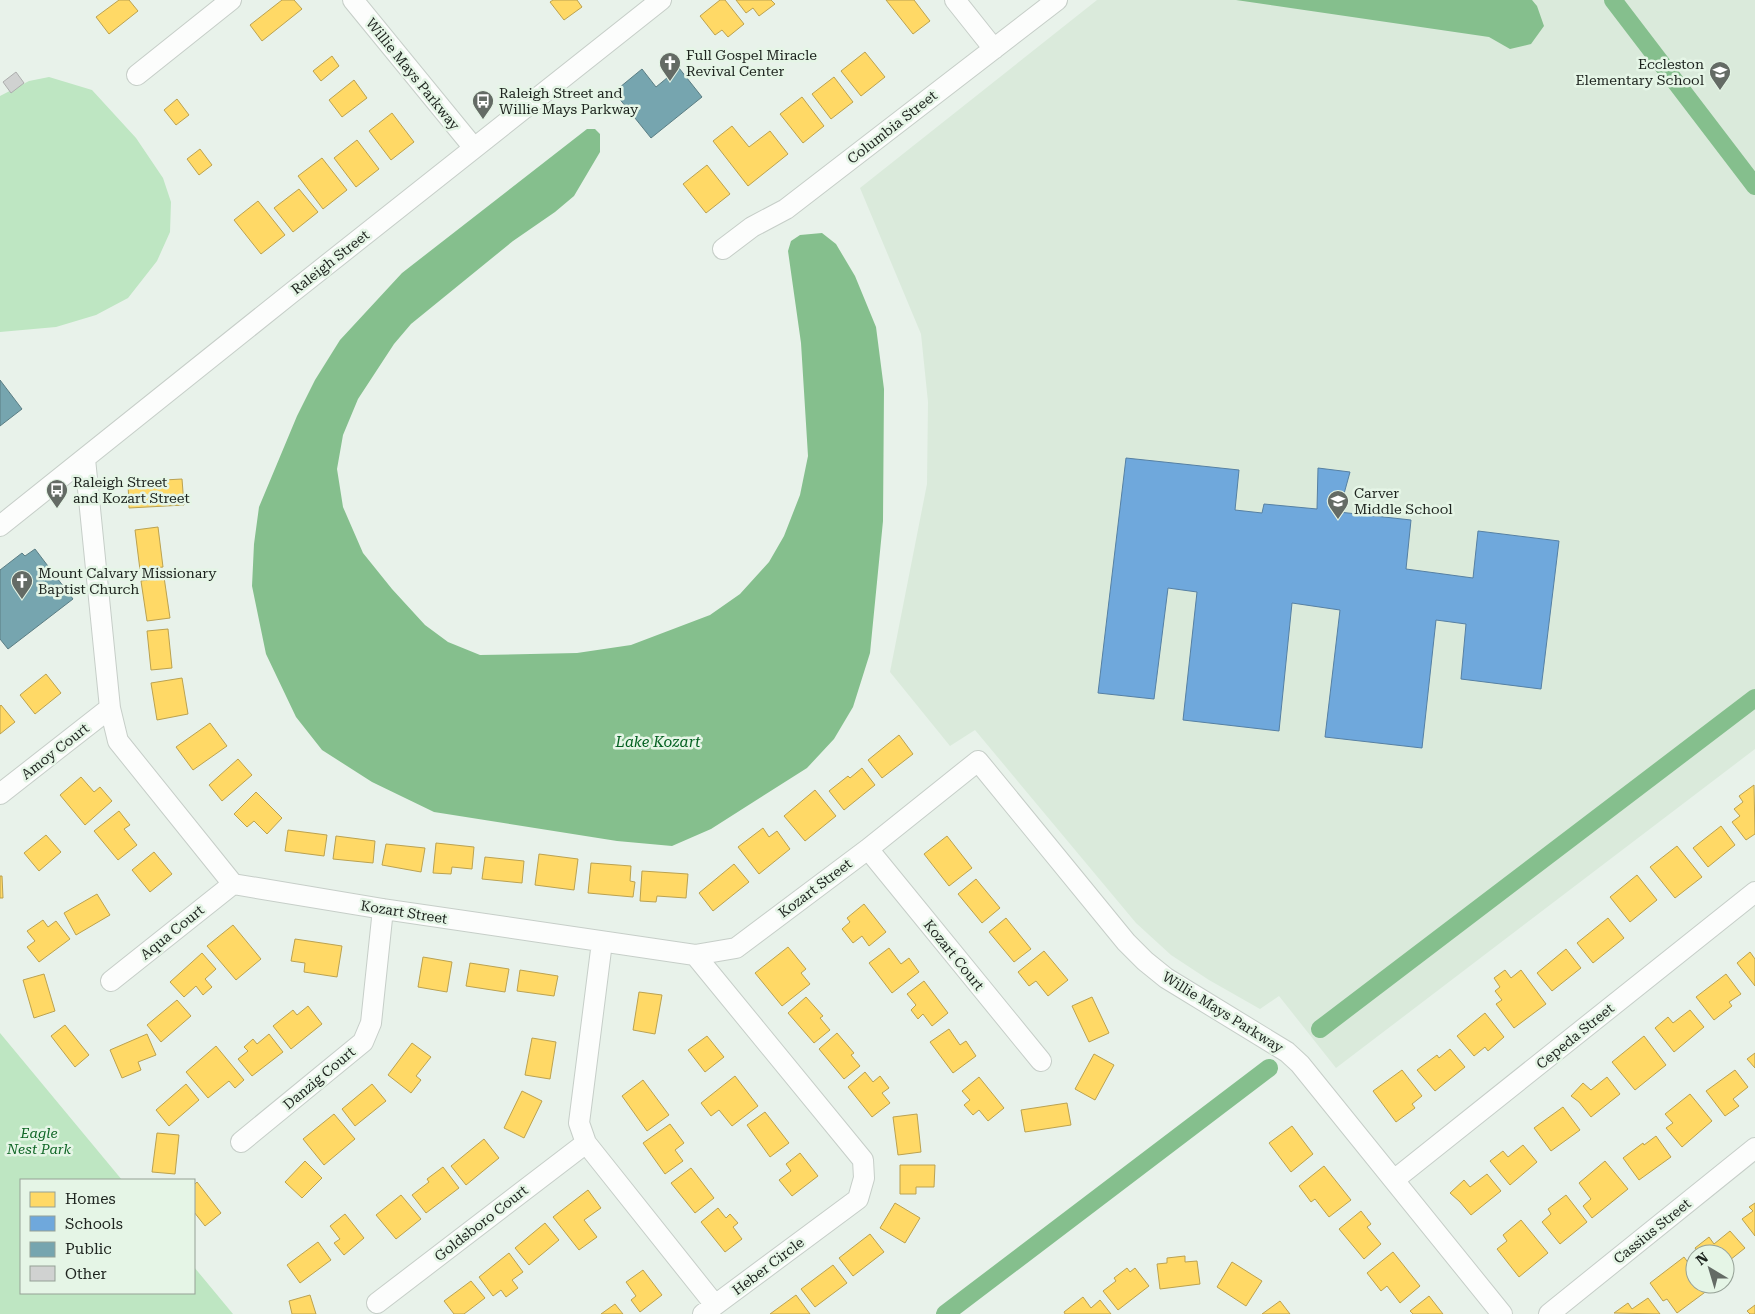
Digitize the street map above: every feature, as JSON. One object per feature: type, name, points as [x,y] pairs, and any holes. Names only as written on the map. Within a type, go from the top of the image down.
[{"type":"street","points":[[137,75],[231,0]]},
{"type":"street","name":"Willie Mays Parkway","points":[[353,0],[474,148]]},
{"type":"street","name":"Raleigh Street","points":[[0,526],[662,0]]},
{"type":"street","points":[[955,0],[994,49]]},
{"type":"street","name":"Columbia Street","points":[[723,249],[752,228],[786,209],[1057,0]]},
{"type":"street","points":[[85,458],[110,708],[118,742],[233,884]]},
{"type":"street","name":"Amoy Court","points":[[0,794],[110,708]]},
{"type":"street","name":"Willie Mays Parkway","points":[[978,762],[1126,942],[1145,961],[1166,978],[1287,1052],[1316,1083],[1502,1314]]},
{"type":"street","name":"Kozart Street","points":[[233,884],[383,909],[695,955],[736,948],[868,849],[978,762]]},
{"type":"street","name":"Kozart Court","points":[[868,849],[1041,1061]]},
{"type":"street","name":"Aqua Court","points":[[111,981],[233,884]]},
{"type":"street","name":"Cepeda Street","points":[[1394,1180],[1755,892]]},
{"type":"street","name":"Danzig Court","points":[[241,1142],[362,1042],[371,1023],[383,909]]},
{"type":"street","name":"Heber Circle","points":[[602,942],[579,1124],[586,1142],[709,1310],[858,1198],[864,1178],[863,1160],[695,955]]},
{"type":"street","name":"Goldsboro Court","points":[[377,1303],[586,1142]]},
{"type":"street","name":"Cassius Street","points":[[1549,1314],[1755,1148]]},
{"type":"shaded area","name":"Carver Middle School","points":[[1097,0],[1755,0],[1755,749],[1336,1068],[1279,996],[1260,1009],[1209,980],[1171,955],[1136,923],[975,730],[950,746],[890,672],[927,484],[928,402],[921,334],[860,188]]},
{"type":"green space","points":[[49,77],[92,90],[136,138],[163,178],[171,202],[170,232],[157,261],[128,298],[96,315],[56,327],[0,332],[0,96],[29,81]]},
{"type":"green space","name":"Eagle Nest Park","points":[[0,1033],[121,1179],[20,1179],[20,1294],[195,1294],[195,1268],[233,1314],[0,1314]]},
{"type":"water","points":[[1236,0],[1532,0],[1537,6],[1544,26],[1531,44],[1510,49],[1489,37]]},
{"type":"water","name":"Lake Kozart","points":[[587,129],[595,129],[600,134],[600,152],[574,196],[555,212],[513,241],[411,324],[394,344],[358,399],[343,435],[337,469],[343,507],[363,553],[392,589],[425,625],[448,642],[480,655],[577,653],[631,645],[710,615],[740,594],[769,562],[784,536],[800,495],[808,456],[801,343],[788,251],[791,241],[800,235],[822,233],[836,244],[855,276],[876,327],[884,389],[883,521],[870,653],[853,707],[834,739],[807,768],[711,829],[672,846],[617,841],[434,812],[372,782],[322,750],[296,717],[266,654],[252,586],[254,544],[259,507],[297,416],[315,380],[340,340],[402,273]]},
{"type":"building: Homes","points":[[119,0],[129,0],[138,11],[109,34],[96,17]]},
{"type":"building: Homes","points":[[282,0],[294,0],[302,9],[262,41],[250,25]]},
{"type":"building: Homes","points":[[553,0],[577,0],[582,7],[564,20],[550,2]]},
{"type":"building: Homes","points":[[720,0],[725,0],[744,24],[728,37],[722,30],[715,35],[700,16]]},
{"type":"building: Homes","points":[[736,0],[771,0],[775,4],[759,16],[753,8],[746,13]]},
{"type":"building: Homes","points":[[886,0],[914,0],[930,21],[913,34]]},
{"type":"building: Homes","points":[[865,52],[885,77],[861,96],[841,71]]},
{"type":"building: Homes","points":[[332,56],[339,66],[321,81],[313,71]]},
{"type":"building: Homes","points":[[834,77],[853,102],[831,119],[812,94]]},
{"type":"building: Homes","points":[[354,80],[367,98],[342,117],[329,100]]},
{"type":"building: Homes","points":[[802,97],[824,126],[803,143],[780,114]]},
{"type":"building: Homes","points":[[177,99],[189,115],[176,125],[164,110]]},
{"type":"building: Homes","points":[[392,113],[414,142],[391,160],[369,131]]},
{"type":"building: Homes","points":[[732,126],[749,147],[770,131],[788,154],[748,186],[713,141]]},
{"type":"building: Homes","points":[[357,140],[379,169],[356,187],[334,158]]},
{"type":"building: Homes","points":[[200,149],[212,165],[199,175],[187,159]]},
{"type":"building: Homes","points":[[322,158],[347,190],[323,209],[298,176]]},
{"type":"building: Homes","points":[[707,165],[730,194],[706,213],[683,184]]},
{"type":"building: Homes","points":[[299,189],[318,212],[293,232],[274,208]]},
{"type":"building: Homes","points":[[258,201],[285,235],[261,254],[234,220]]},
{"type":"building: Homes","points":[[182,479],[184,505],[129,508],[128,482]]},
{"type":"building: Homes","points":[[158,527],[163,567],[140,570],[135,530]]},
{"type":"building: Homes","points":[[164,577],[170,618],[147,621],[141,581]]},
{"type":"building: Homes","points":[[168,629],[172,668],[151,670],[147,631]]},
{"type":"building: Homes","points":[[46,674],[61,693],[35,714],[20,695]]},
{"type":"building: Homes","points":[[182,678],[188,714],[157,720],[151,683]]},
{"type":"building: Homes","points":[[0,706],[15,722],[0,734]]},
{"type":"building: Homes","points":[[210,723],[227,746],[193,770],[176,747]]},
{"type":"building: Homes","points":[[899,735],[913,754],[882,778],[868,760]]},
{"type":"building: Homes","points":[[238,759],[252,775],[222,801],[209,785]]},
{"type":"building: Homes","points":[[862,768],[875,785],[844,810],[829,791]]},
{"type":"building: Homes","points":[[81,777],[94,792],[100,787],[112,801],[85,825],[60,795]]},
{"type":"building: Homes","points":[[1754,785],[1755,834],[1746,840],[1732,822],[1740,816],[1734,809],[1743,802],[1739,796]]},
{"type":"building: Homes","points":[[815,790],[836,816],[805,841],[784,816]]},
{"type":"building: Homes","points":[[256,792],[282,818],[267,834],[254,821],[247,827],[234,814]]},
{"type":"building: Homes","points":[[119,811],[130,825],[124,829],[137,845],[118,860],[94,831]]},
{"type":"building: Homes","points":[[1721,826],[1735,845],[1708,867],[1693,848]]},
{"type":"building: Homes","points":[[763,828],[769,837],[777,831],[790,849],[759,874],[738,847]]},
{"type":"building: Homes","points":[[288,830],[327,835],[324,856],[285,851]]},
{"type":"building: Homes","points":[[46,835],[61,852],[39,871],[24,853]]},
{"type":"building: Homes","points":[[336,836],[375,841],[373,863],[333,859]]},
{"type":"building: Homes","points":[[947,836],[972,868],[949,886],[924,854]]},
{"type":"building: Homes","points":[[436,843],[474,847],[472,869],[452,867],[451,874],[433,873]]},
{"type":"building: Homes","points":[[386,844],[425,848],[421,872],[382,865]]},
{"type":"building: Homes","points":[[1677,846],[1702,877],[1675,898],[1650,867]]},
{"type":"building: Homes","points":[[154,852],[172,874],[150,892],[132,870]]},
{"type":"building: Homes","points":[[539,854],[578,859],[574,890],[535,885]]},
{"type":"building: Homes","points":[[485,857],[524,861],[522,883],[482,879]]},
{"type":"building: Homes","points":[[591,863],[631,866],[630,881],[635,882],[633,897],[588,893]]},
{"type":"building: Homes","points":[[734,864],[749,882],[713,911],[699,893]]},
{"type":"building: Homes","points":[[642,871],[688,874],[686,898],[657,896],[656,902],[640,901]]},
{"type":"building: Homes","points":[[1637,875],[1657,900],[1630,922],[1610,897]]},
{"type":"building: Homes","points":[[0,876],[2,876],[3,898],[0,898]]},
{"type":"building: Homes","points":[[976,879],[1000,908],[982,923],[958,894]]},
{"type":"building: Homes","points":[[97,894],[110,915],[76,935],[64,913]]},
{"type":"building: Homes","points":[[864,904],[886,932],[869,946],[862,936],[853,943],[842,929],[850,922],[847,918]]},
{"type":"building: Homes","points":[[1006,918],[1031,949],[1014,962],[989,932]]},
{"type":"building: Homes","points":[[1608,918],[1624,938],[1593,963],[1577,943]]},
{"type":"building: Homes","points":[[43,920],[48,927],[56,921],[70,939],[39,962],[27,947],[35,941],[27,931]]},
{"type":"building: Homes","points":[[233,925],[261,959],[236,980],[207,946]]},
{"type":"building: Homes","points":[[295,939],[342,946],[337,977],[304,972],[305,963],[291,961]]},
{"type":"building: Homes","points":[[788,947],[806,969],[801,973],[810,984],[782,1006],[755,973]]},
{"type":"building: Homes","points":[[889,948],[901,964],[909,958],[919,972],[892,993],[869,963]]},
{"type":"building: Homes","points":[[1566,949],[1581,968],[1552,991],[1537,973]]},
{"type":"building: Homes","points":[[1044,951],[1068,980],[1048,996],[1036,981],[1029,986],[1018,972]]},
{"type":"building: Homes","points":[[1750,952],[1755,959],[1755,986],[1737,963]]},
{"type":"building: Homes","points":[[202,953],[216,969],[205,979],[212,987],[203,995],[196,986],[184,997],[170,982]]},
{"type":"building: Homes","points":[[423,957],[452,962],[447,992],[418,987]]},
{"type":"building: Homes","points":[[470,963],[509,969],[505,992],[466,986]]},
{"type":"building: Homes","points":[[520,970],[558,976],[554,996],[517,991]]},
{"type":"building: Homes","points":[[1505,970],[1511,978],[1521,970],[1546,1004],[1514,1028],[1496,1004],[1502,1000],[1495,991],[1500,987],[1494,978]]},
{"type":"building: Homes","points":[[44,974],[55,1011],[34,1018],[23,980]]},
{"type":"building: Homes","points":[[1726,974],[1741,994],[1729,1002],[1732,1006],[1714,1020],[1696,997]]},
{"type":"building: Homes","points":[[924,981],[948,1013],[932,1026],[923,1014],[918,1019],[911,1010],[916,1005],[907,994]]},
{"type":"building: Homes","points":[[639,992],[662,995],[655,1034],[633,1030]]},
{"type":"building: Homes","points":[[806,997],[823,1016],[820,1018],[830,1030],[814,1043],[788,1013]]},
{"type":"building: Homes","points":[[1092,997],[1109,1033],[1089,1042],[1072,1006]]},
{"type":"building: Homes","points":[[177,1000],[191,1016],[161,1042],[147,1025]]},
{"type":"building: Homes","points":[[308,1006],[322,1024],[291,1049],[273,1026],[293,1010],[297,1015]]},
{"type":"building: Homes","points":[[1690,1010],[1704,1027],[1674,1052],[1655,1028],[1668,1017],[1673,1023]]},
{"type":"building: Homes","points":[[1485,1013],[1504,1037],[1488,1051],[1485,1047],[1474,1056],[1457,1036]]},
{"type":"building: Homes","points":[[65,1025],[89,1055],[75,1067],[51,1036]]},
{"type":"building: Homes","points":[[949,1029],[960,1045],[966,1041],[976,1056],[953,1073],[930,1042]]},
{"type":"building: Homes","points":[[837,1033],[854,1053],[851,1055],[860,1066],[844,1079],[819,1049]]},
{"type":"building: Homes","points":[[147,1034],[156,1055],[138,1062],[141,1070],[122,1078],[110,1050]]},
{"type":"building: Homes","points":[[269,1034],[283,1052],[252,1076],[238,1059],[248,1051],[244,1047],[253,1039],[257,1044]]},
{"type":"building: Homes","points":[[707,1036],[724,1057],[705,1072],[688,1050]]},
{"type":"building: Homes","points":[[1644,1036],[1666,1065],[1635,1090],[1612,1062]]},
{"type":"building: Homes","points":[[532,1038],[556,1042],[550,1079],[525,1075]]},
{"type":"building: Homes","points":[[412,1043],[431,1057],[416,1076],[421,1080],[411,1093],[388,1075]]},
{"type":"building: Homes","points":[[216,1046],[244,1080],[235,1088],[229,1081],[208,1098],[186,1072]]},
{"type":"building: Homes","points":[[1450,1049],[1465,1067],[1435,1091],[1417,1070],[1437,1055],[1439,1058]]},
{"type":"building: Homes","points":[[1755,1053],[1755,1068],[1747,1059]]},
{"type":"building: Homes","points":[[1094,1054],[1114,1065],[1095,1100],[1075,1089]]},
{"type":"building: Homes","points":[[1402,1070],[1422,1096],[1412,1104],[1415,1108],[1396,1122],[1373,1091]]},
{"type":"building: Homes","points":[[1735,1070],[1748,1087],[1733,1099],[1739,1106],[1725,1116],[1706,1091]]},
{"type":"building: Homes","points":[[865,1072],[873,1082],[880,1076],[889,1088],[882,1093],[890,1103],[872,1117],[848,1087]]},
{"type":"building: Homes","points":[[735,1076],[758,1106],[732,1126],[719,1110],[711,1116],[701,1103]]},
{"type":"building: Homes","points":[[979,1077],[1004,1108],[988,1121],[979,1110],[973,1115],[964,1105],[970,1100],[962,1091]]},
{"type":"building: Homes","points":[[1607,1077],[1620,1094],[1591,1117],[1579,1102],[1571,1096],[1583,1083],[1591,1090]]},
{"type":"building: Homes","points":[[643,1080],[669,1115],[647,1131],[622,1096]]},
{"type":"building: Homes","points":[[186,1084],[199,1100],[169,1126],[156,1110]]},
{"type":"building: Homes","points":[[372,1084],[386,1101],[355,1126],[342,1109]]},
{"type":"building: Homes","points":[[522,1091],[542,1101],[524,1138],[504,1128]]},
{"type":"building: Homes","points":[[1690,1094],[1712,1121],[1682,1147],[1666,1128],[1673,1123],[1665,1114]]},
{"type":"building: Homes","points":[[1067,1103],[1071,1125],[1025,1132],[1021,1110]]},
{"type":"building: Homes","points":[[1563,1107],[1580,1130],[1551,1151],[1534,1128]]},
{"type":"building: Homes","points":[[765,1112],[789,1143],[770,1157],[747,1125]]},
{"type":"building: Homes","points":[[334,1114],[355,1139],[324,1165],[303,1139]]},
{"type":"building: Homes","points":[[917,1114],[921,1152],[898,1155],[893,1117]]},
{"type":"building: Homes","points":[[670,1124],[684,1143],[675,1150],[683,1161],[665,1174],[643,1143]]},
{"type":"building: Homes","points":[[1292,1126],[1313,1154],[1291,1172],[1269,1143]]},
{"type":"building: Homes","points":[[157,1133],[179,1135],[175,1174],[152,1172]]},
{"type":"building: Homes","points":[[1656,1136],[1671,1157],[1639,1180],[1623,1158]]},
{"type":"building: Homes","points":[[484,1139],[499,1158],[466,1185],[451,1166]]},
{"type":"building: Homes","points":[[1523,1145],[1537,1162],[1510,1185],[1490,1161],[1503,1151],[1508,1157]]},
{"type":"building: Homes","points":[[800,1153],[818,1176],[792,1196],[779,1180],[791,1171],[786,1164]]},
{"type":"building: Homes","points":[[305,1161],[322,1178],[302,1198],[285,1182]]},
{"type":"building: Homes","points":[[1605,1161],[1628,1189],[1592,1218],[1583,1206],[1591,1199],[1579,1183]]},
{"type":"building: Homes","points":[[900,1165],[935,1165],[934,1187],[916,1187],[916,1194],[900,1194]]},
{"type":"building: Homes","points":[[1324,1166],[1351,1200],[1329,1217],[1315,1199],[1311,1202],[1299,1186]]},
{"type":"building: Homes","points":[[443,1167],[459,1188],[426,1213],[412,1195],[429,1182],[427,1179]]},
{"type":"building: Homes","points":[[691,1168],[714,1198],[695,1213],[671,1183]]},
{"type":"building: Homes","points":[[1487,1174],[1501,1191],[1471,1215],[1450,1193],[1464,1180],[1470,1187]]},
{"type":"building: Homes","points":[[197,1182],[221,1213],[205,1226],[195,1213],[195,1184]]},
{"type":"building: Homes","points":[[588,1190],[601,1208],[584,1220],[597,1237],[579,1250],[553,1217]]},
{"type":"building: Homes","points":[[401,1195],[421,1219],[396,1239],[376,1215]]},
{"type":"building: Homes","points":[[1566,1195],[1587,1222],[1560,1244],[1542,1222],[1551,1214],[1548,1209]]},
{"type":"building: Homes","points":[[895,1203],[920,1218],[905,1243],[880,1228]]},
{"type":"building: Homes","points":[[1755,1203],[1755,1236],[1742,1219],[1753,1211],[1749,1207]]},
{"type":"building: Homes","points":[[718,1208],[726,1218],[730,1214],[738,1223],[733,1227],[742,1239],[725,1252],[701,1222]]},
{"type":"building: Homes","points":[[1361,1211],[1371,1224],[1367,1227],[1381,1244],[1364,1259],[1339,1229]]},
{"type":"building: Homes","points":[[345,1214],[364,1238],[344,1255],[334,1243],[340,1239],[330,1226]]},
{"type":"building: Homes","points":[[1521,1220],[1548,1253],[1519,1277],[1497,1249],[1507,1241],[1503,1235]]},
{"type":"building: Homes","points":[[545,1223],[559,1240],[529,1265],[515,1248]]},
{"type":"building: Homes","points":[[1730,1231],[1745,1248],[1735,1256],[1735,1244],[1714,1244]]},
{"type":"building: Homes","points":[[870,1234],[884,1252],[853,1276],[839,1258]]},
{"type":"building: Homes","points":[[1709,1237],[1714,1244],[1700,1244]]},
{"type":"building: Homes","points":[[318,1242],[331,1260],[300,1283],[287,1265]]},
{"type":"building: Homes","points":[[1393,1252],[1420,1286],[1400,1303],[1387,1286],[1381,1291],[1367,1273]]},
{"type":"building: Homes","points":[[509,1253],[523,1272],[512,1280],[518,1288],[506,1297],[501,1290],[493,1296],[479,1277]]},
{"type":"building: Homes","points":[[1185,1256],[1185,1262],[1197,1261],[1200,1284],[1160,1289],[1157,1264],[1167,1263],[1167,1258]]},
{"type":"building: Homes","points":[[1684,1257],[1685,1294],[1703,1294],[1677,1313],[1667,1299],[1663,1301],[1650,1283]]},
{"type":"building: Homes","points":[[1232,1262],[1262,1281],[1246,1306],[1217,1287]]},
{"type":"building: Homes","points":[[833,1265],[847,1283],[815,1307],[801,1289]]},
{"type":"building: Homes","points":[[1127,1268],[1130,1272],[1135,1268],[1149,1286],[1118,1310],[1103,1291],[1116,1281],[1114,1278]]},
{"type":"building: Homes","points":[[643,1270],[662,1295],[640,1312],[631,1300],[636,1296],[626,1282]]},
{"type":"building: Homes","points":[[471,1281],[485,1298],[464,1314],[454,1314],[444,1301]]},
{"type":"building: Homes","points":[[310,1295],[316,1314],[292,1314],[289,1301]]},
{"type":"building: Homes","points":[[796,1295],[810,1314],[770,1314]]},
{"type":"building: Homes","points":[[1429,1296],[1443,1314],[1413,1314],[1410,1311]]},
{"type":"building: Homes","points":[[1083,1297],[1091,1308],[1100,1300],[1111,1314],[1065,1314],[1064,1312]]},
{"type":"building: Homes","points":[[1648,1298],[1660,1314],[1614,1313],[1628,1303],[1632,1309]]},
{"type":"building: Homes","points":[[1280,1301],[1290,1314],[1262,1314]]},
{"type":"building: Homes","points":[[615,1304],[623,1314],[601,1314]]},
{"type":"building: Homes","points":[[1755,1305],[1755,1314],[1750,1314],[1747,1311]]},
{"type":"building: Schools","points":[[1126,458],[1239,470],[1235,510],[1262,513],[1264,504],[1317,509],[1318,468],[1350,472],[1339,512],[1411,520],[1406,569],[1473,578],[1478,531],[1559,541],[1541,689],[1461,679],[1466,624],[1436,620],[1422,748],[1325,737],[1340,610],[1292,603],[1279,731],[1183,720],[1197,592],[1168,588],[1154,699],[1098,693]]},
{"type":"building: Public","points":[[679,68],[702,97],[651,138],[614,92],[642,69],[656,87]]},
{"type":"building: Public","points":[[0,380],[22,409],[0,426]]},
{"type":"building: Public","points":[[35,549],[73,599],[8,649],[0,639],[0,570],[22,553],[25,556]]},
{"type":"building: Other","points":[[16,72],[24,83],[11,93],[3,82]]},
{"type":"waterway","points":[[1613,0],[1755,186]]},
{"type":"waterway","points":[[1320,1029],[1755,698]]},
{"type":"waterway","points":[[945,1314],[1269,1068]]},
{"type":"place","name":"Full Gospel Miracle Revival Center","points":[[670,82]]},
{"type":"place","name":"Eccleston Elementary School","points":[[1720,91]]},
{"type":"place","name":"Raleigh Street and Willie Mays Parkway","points":[[483,120]]},
{"type":"place","name":"Raleigh Street and Kozart Street","points":[[57,509]]},
{"type":"place","name":"Carver Middle School","points":[[1338,520]]},
{"type":"place","name":"Mount Calvary Missionary Baptist Church","points":[[22,600]]}]
